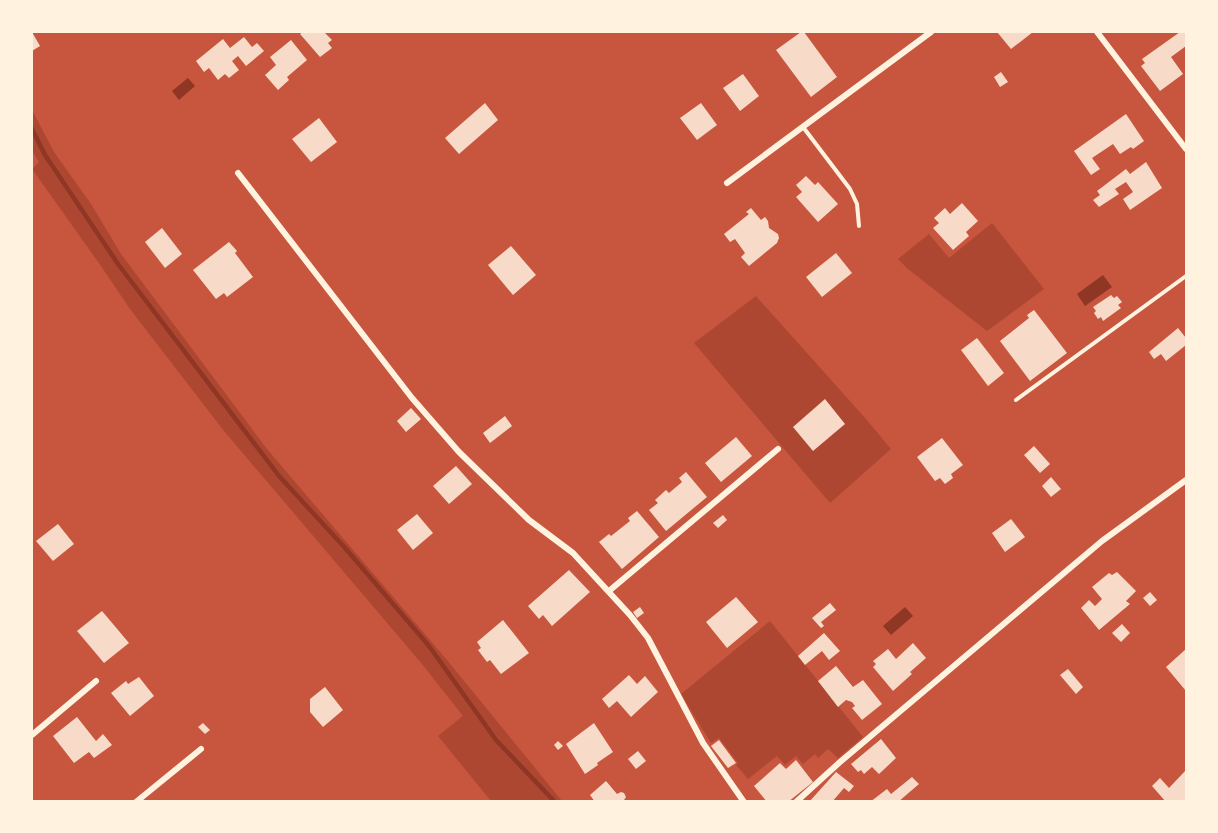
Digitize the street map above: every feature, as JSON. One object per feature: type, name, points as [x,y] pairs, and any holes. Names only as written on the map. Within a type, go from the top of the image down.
[{"type":"street","points":[[727,183],[931,32]]},
{"type":"street","points":[[1097,32],[1186,149]]},
{"type":"street","points":[[238,173],[412,398],[459,452],[529,520],[573,553],[609,591],[648,638],[703,743],[744,801]]},
{"type":"street","points":[[609,591],[778,449]]},
{"type":"street","points":[[796,801],[1102,541],[1186,480]]},
{"type":"street","points":[[32,735],[96,681]]},
{"type":"street","points":[[136,801],[201,749]]},
{"type":"lane","points":[[802,126],[850,189],[857,204],[859,226]]},
{"type":"lane","points":[[1016,400],[1186,276]]},
{"type":"shaded area","points":[[188,78],[195,86],[179,100],[172,91]]},
{"type":"shaded area","points":[[32,110],[54,152],[91,204],[121,254],[267,449],[447,660],[562,801],[491,801],[438,736],[463,716],[422,664],[224,431],[130,309],[32,169],[39,162],[32,151]]},
{"type":"shaded area","points":[[992,223],[1044,289],[987,331],[898,259],[929,234],[949,258]]},
{"type":"shaded area","points":[[1103,275],[1112,287],[1085,306],[1077,294]]},
{"type":"shaded area","points":[[756,296],[891,449],[830,503],[694,343]]},
{"type":"shaded area","points":[[905,607],[913,616],[891,635],[883,626]]},
{"type":"shaded area","points":[[770,621],[863,737],[838,758],[828,749],[818,758],[815,754],[803,764],[796,756],[785,765],[777,756],[748,779],[719,738],[711,743],[681,694]]},
{"type":"building","points":[[32,32],[40,46],[32,51]]},
{"type":"building","points":[[324,32],[332,40],[328,43],[332,48],[320,57],[300,34]]},
{"type":"building","points":[[804,32],[837,77],[811,97],[776,50]]},
{"type":"building","points":[[997,32],[1033,32],[1011,49]]},
{"type":"building","points":[[1180,32],[1186,32],[1186,46],[1171,57],[1183,74],[1160,91],[1141,66],[1145,63],[1142,59]]},
{"type":"building","points":[[244,37],[252,47],[257,43],[264,51],[246,66],[238,56],[232,61],[239,70],[229,78],[225,74],[218,80],[209,68],[204,72],[196,61],[223,39],[230,48]]},
{"type":"building","points":[[291,40],[307,60],[287,77],[289,80],[278,90],[265,75],[276,65],[270,57]]},
{"type":"building","points":[[1001,72],[1008,82],[1000,87],[994,77]]},
{"type":"building","points":[[743,74],[759,96],[740,111],[723,88]]},
{"type":"building","points":[[485,103],[498,120],[459,154],[445,138]]},
{"type":"building","points":[[701,103],[717,125],[697,140],[680,118]]},
{"type":"building","points":[[1126,114],[1144,141],[1120,154],[1113,144],[1092,158],[1100,169],[1091,175],[1074,151]]},
{"type":"building","points":[[319,118],[337,142],[311,162],[292,139]]},
{"type":"building","points":[[1146,162],[1162,188],[1130,210],[1123,199],[1133,192],[1126,182],[1115,189],[1119,194],[1099,207],[1093,200],[1100,195],[1097,191],[1126,169],[1130,174]]},
{"type":"building","points":[[806,176],[815,185],[818,182],[838,204],[818,222],[796,197],[802,192],[796,185]]},
{"type":"building","points":[[962,203],[978,221],[966,232],[969,236],[953,250],[933,228],[939,223],[934,218],[945,208],[950,214]]},
{"type":"building","points":[[751,208],[761,220],[765,217],[769,228],[778,234],[779,238],[777,243],[749,266],[741,257],[745,253],[735,239],[730,242],[724,234],[749,214],[746,212]]},
{"type":"building","points":[[162,228],[182,254],[165,268],[145,242]]},
{"type":"building","points":[[229,242],[253,277],[227,297],[224,293],[216,299],[193,270]]},
{"type":"building","points":[[511,246],[536,275],[513,295],[488,265]]},
{"type":"building","points":[[836,253],[852,273],[822,297],[806,277]]},
{"type":"building","points":[[1111,295],[1114,298],[1117,296],[1122,302],[1118,305],[1121,308],[1103,321],[1101,317],[1098,319],[1093,307]]},
{"type":"building","points":[[1034,310],[1067,353],[1030,381],[1000,341],[1029,318],[1027,315]]},
{"type":"building","points":[[1178,328],[1186,338],[1186,345],[1166,361],[1161,354],[1154,359],[1149,352]]},
{"type":"building","points":[[977,338],[1004,373],[988,386],[961,350]]},
{"type":"building","points":[[825,399],[845,424],[813,451],[793,427]]},
{"type":"building","points":[[411,408],[421,419],[406,432],[397,421]]},
{"type":"building","points":[[505,416],[512,426],[490,443],[483,433]]},
{"type":"building","points":[[736,437],[752,456],[721,482],[705,463]]},
{"type":"building","points":[[942,438],[963,465],[951,474],[953,478],[945,484],[940,478],[935,481],[917,457]]},
{"type":"building","points":[[1034,446],[1050,464],[1040,473],[1024,455]]},
{"type":"building","points":[[456,466],[472,484],[449,504],[433,486]]},
{"type":"building","points":[[686,472],[707,497],[666,531],[649,510],[658,503],[655,500],[666,490],[669,493],[682,482],[679,478]]},
{"type":"building","points":[[1051,477],[1061,489],[1051,497],[1042,486]]},
{"type":"building","points":[[637,511],[659,537],[622,569],[599,542],[630,521],[628,518]]},
{"type":"building","points":[[417,514],[433,533],[413,550],[397,530]]},
{"type":"building","points":[[723,515],[727,520],[718,528],[713,523]]},
{"type":"building","points":[[1011,519],[1025,537],[1005,552],[992,533]]},
{"type":"building","points":[[58,524],[74,544],[53,561],[36,541]]},
{"type":"building","points":[[569,570],[590,592],[552,626],[543,615],[539,619],[528,606]]},
{"type":"building","points":[[1117,572],[1136,591],[1126,601],[1130,604],[1099,630],[1081,608],[1089,600],[1095,606],[1102,599],[1092,587],[1109,573],[1112,575]]},
{"type":"building","points":[[1150,592],[1157,600],[1150,606],[1143,598]]},
{"type":"building","points":[[736,597],[758,622],[727,648],[706,622]]},
{"type":"building","points":[[830,603],[836,610],[821,622],[824,626],[821,628],[812,618]]},
{"type":"building","points":[[640,607],[644,613],[637,618],[633,612]]},
{"type":"building","points":[[102,611],[129,643],[104,663],[77,631]]},
{"type":"building","points":[[503,620],[529,653],[501,674],[490,660],[487,662],[478,650],[481,648],[477,642]]},
{"type":"building","points":[[1122,624],[1130,633],[1121,642],[1112,633]]},
{"type":"building","points":[[824,633],[840,651],[829,660],[822,651],[805,665],[798,656]]},
{"type":"building","points":[[913,643],[926,658],[893,691],[873,667],[876,664],[873,661],[888,649],[896,659]]},
{"type":"building","points":[[1186,649],[1186,691],[1166,667]]},
{"type":"building","points":[[836,666],[853,687],[863,680],[882,704],[862,720],[852,708],[855,706],[852,702],[846,700],[838,707],[818,681]]},
{"type":"building","points":[[1068,669],[1083,687],[1076,694],[1060,675]]},
{"type":"building","points":[[629,675],[637,684],[645,676],[658,692],[631,717],[617,701],[609,708],[602,699]]},
{"type":"building","points":[[139,677],[154,696],[130,716],[111,693],[126,681],[128,684]]},
{"type":"building","points":[[325,687],[343,710],[323,727],[310,712],[310,699]]},
{"type":"building","points":[[77,717],[96,741],[103,734],[112,745],[94,758],[89,752],[74,763],[53,736]]},
{"type":"building","points":[[203,723],[210,730],[205,734],[198,727]]},
{"type":"building","points":[[594,723],[613,752],[585,774],[566,744]]},
{"type":"building","points":[[881,739],[896,758],[879,774],[872,767],[864,774],[861,770],[858,772],[851,764]]},
{"type":"building","points":[[719,740],[736,763],[728,768],[711,746]]},
{"type":"building","points":[[558,741],[563,746],[558,750],[554,745]]},
{"type":"building","points":[[638,751],[646,761],[636,769],[628,759]]},
{"type":"building","points":[[796,760],[813,782],[788,802],[767,802],[754,786],[780,763],[786,769]]},
{"type":"building","points":[[1186,770],[1186,802],[1166,802],[1152,786],[1160,778],[1169,788]]},
{"type":"building","points":[[836,772],[854,786],[849,792],[844,788],[832,802],[809,802]]},
{"type":"building","points":[[912,777],[919,784],[898,802],[870,802],[887,789],[891,794]]},
{"type":"building","points":[[606,781],[617,794],[624,793],[625,802],[595,802],[590,795]]},
{"type":"waterway","points":[[32,129],[45,155],[118,264],[279,476],[346,549],[429,646],[496,740],[555,802]]}]
